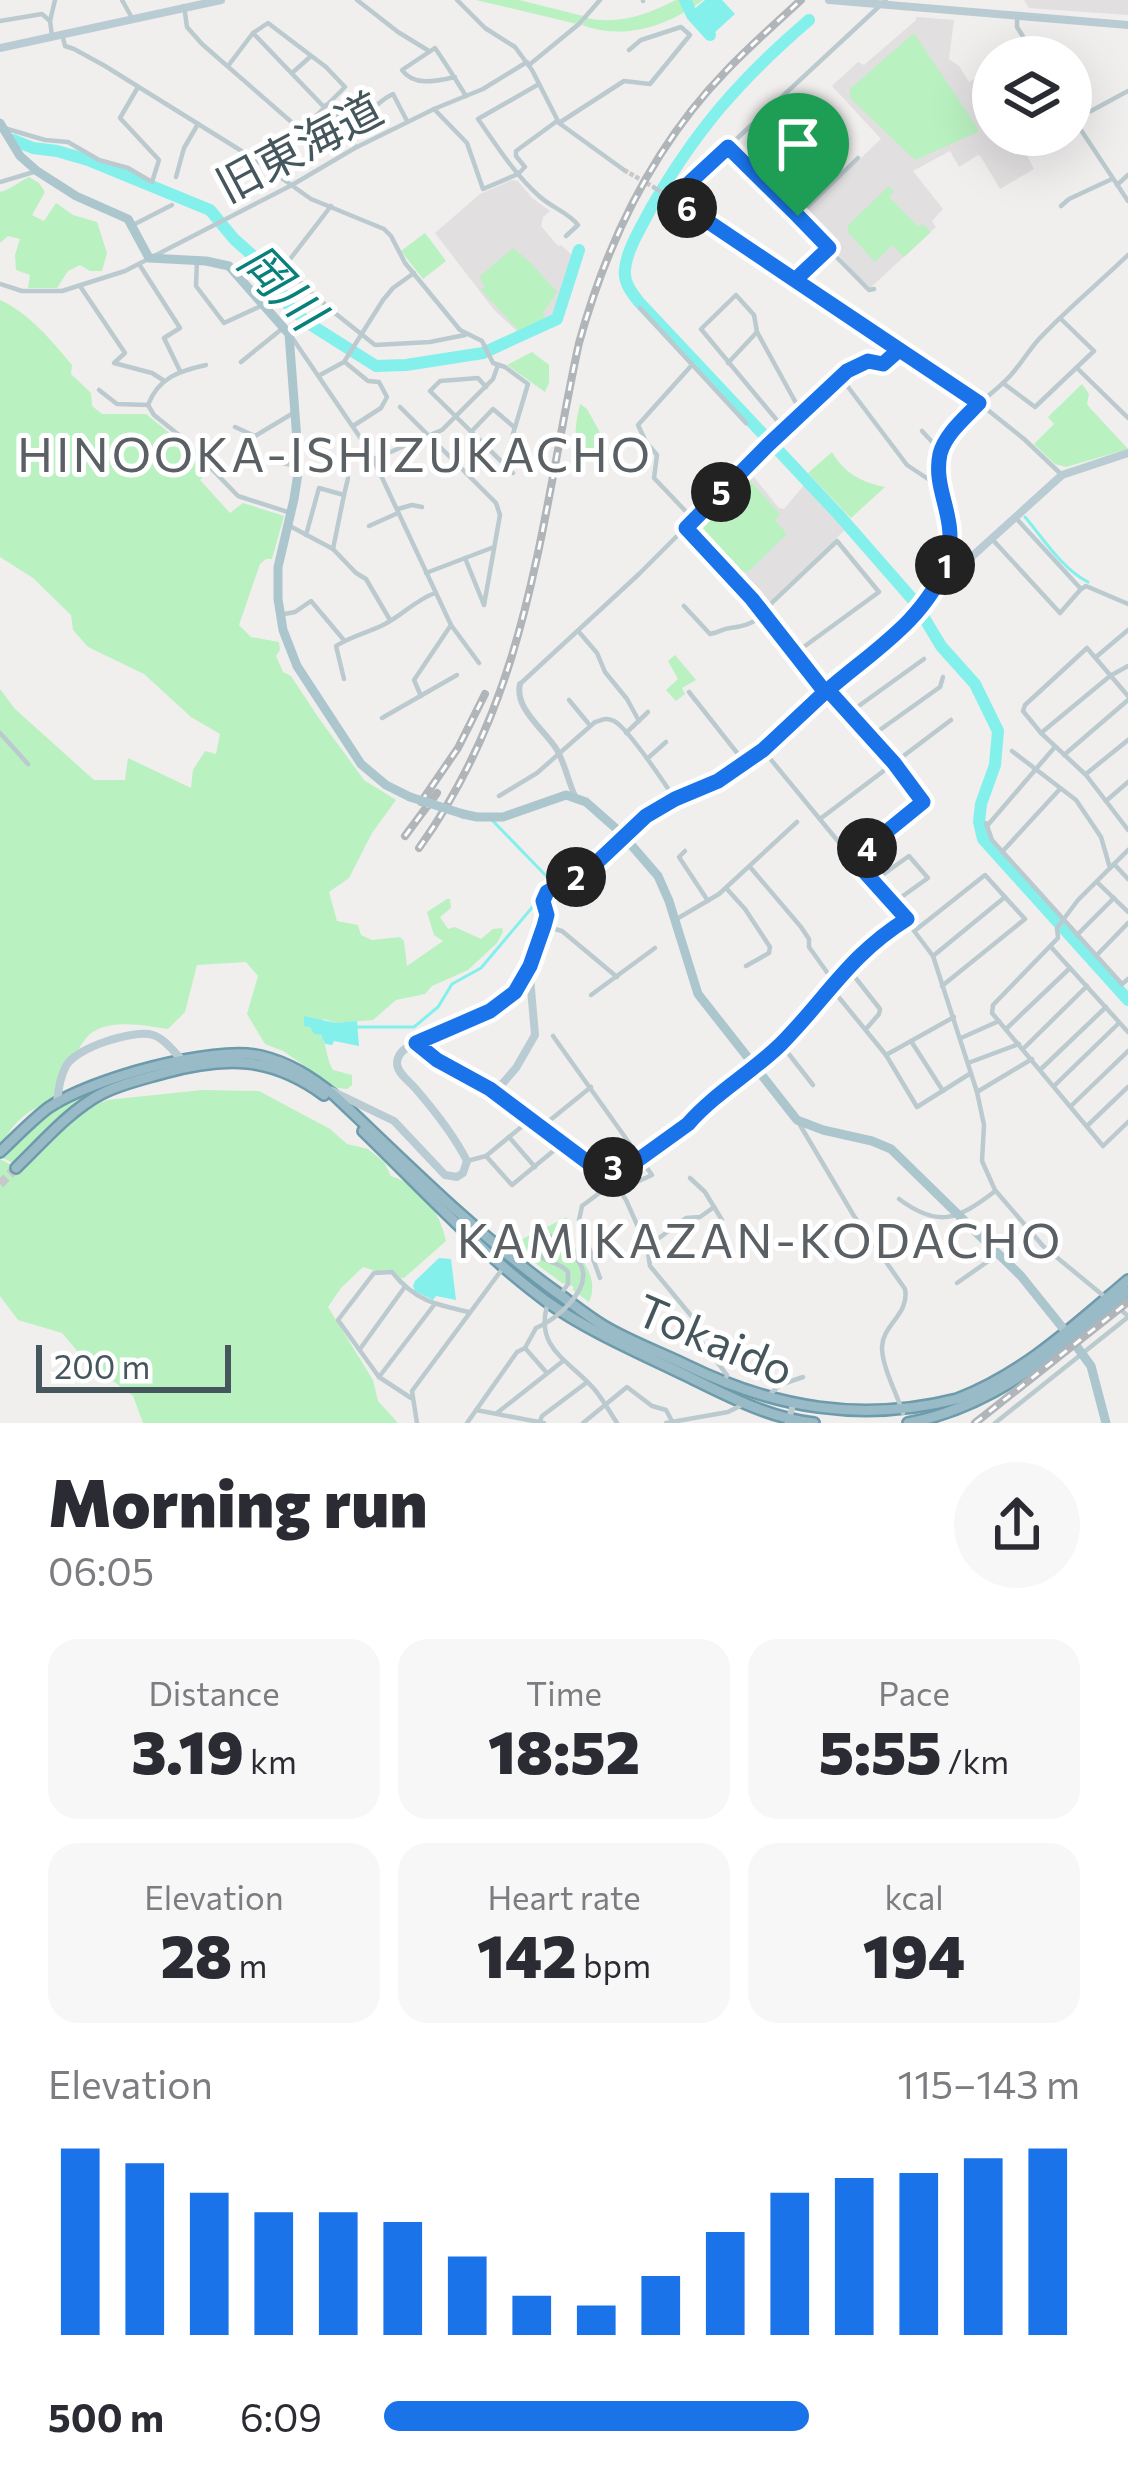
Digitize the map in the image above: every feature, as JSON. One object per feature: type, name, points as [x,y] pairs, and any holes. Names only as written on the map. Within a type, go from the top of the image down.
[{"type":"highway","name":"Tokaido","points":[[0,1152],[57,1103],[91,1087],[182,1060],[224,1053],[291,1066],[326,1089],[506,1255],[604,1326],[765,1400],[789,1417],[906,1418],[951,1412],[1033,1370],[1128,1280]]},
{"type":"highway","name":"Tokaido","points":[[16,1168],[73,1114],[103,1093],[216,1061],[260,1064],[306,1081],[330,1100],[548,1303],[601,1334],[745,1403],[814,1423]]},
{"type":"highway","name":"Tokaido","points":[[1110,1301],[1128,1291]]},
{"type":"main road","points":[[0,48],[221,0]]},
{"type":"main road","points":[[829,0],[1128,25]]},
{"type":"main road","points":[[3,133],[37,171],[134,225],[144,261],[226,264],[287,330],[299,467],[278,567],[279,614],[297,666],[362,764],[386,785],[410,797],[463,814],[497,818],[562,795],[575,796],[594,808],[658,876],[698,994],[797,1120],[891,1149],[999,1253],[1082,1354],[1092,1370],[1106,1423]]},
{"type":"main road","points":[[326,1089],[401,1126],[445,1175],[458,1178],[467,1161],[398,1066],[398,1058],[416,1043],[490,1089],[516,1068],[535,1035],[530,966],[547,915],[543,901],[547,892],[592,867],[637,824],[675,799],[718,781],[763,750],[885,644],[937,584],[1062,475],[1128,453]]},
{"type":"main road","points":[[57,1103],[70,1059],[105,1043],[150,1034],[182,1060]]},
{"type":"main road","points":[[355,1115],[364,1106]]},
{"type":"street","points":[[50,21],[56,0]]},
{"type":"street","points":[[122,0],[132,18]]},
{"type":"street","points":[[357,0],[430,51]]},
{"type":"street","points":[[457,0],[485,28],[509,41],[528,64],[558,122],[624,170]]},
{"type":"street","name":"旧東海道","points":[[0,284],[22,291],[62,290],[144,261],[355,148],[494,84],[579,24],[600,0]]},
{"type":"street","points":[[673,198],[883,3]]},
{"type":"street","points":[[184,6],[190,30],[228,66],[304,133],[345,87],[268,22],[253,33],[228,66]]},
{"type":"street","points":[[0,21],[38,14],[50,21],[65,46],[198,124],[311,199],[384,229],[466,334],[476,337],[493,363],[528,384],[504,464]]},
{"type":"street","points":[[1017,16],[1023,36]]},
{"type":"street","points":[[434,109],[467,143],[483,188],[526,167],[516,151],[558,122],[624,81],[650,84],[690,35],[680,27],[640,40],[629,50]]},
{"type":"street","points":[[253,33],[352,128]]},
{"type":"street","points":[[454,77],[417,81],[402,70],[435,48],[454,77],[466,97]]},
{"type":"street","points":[[292,73],[311,56]]},
{"type":"street","points":[[539,84],[478,119],[518,174],[578,225],[566,236]]},
{"type":"street","points":[[3,133],[68,142],[152,182],[159,160],[120,118],[138,87]]},
{"type":"street","points":[[1092,110],[1128,91]]},
{"type":"street","points":[[355,148],[352,128],[379,101],[394,94],[407,122]]},
{"type":"street","points":[[176,177],[184,148],[198,124]]},
{"type":"street","points":[[728,147],[869,290],[874,289]]},
{"type":"street","points":[[1092,147],[1128,201]]},
{"type":"street","points":[[798,216],[858,158]]},
{"type":"street","points":[[0,182],[37,171]]},
{"type":"street","points":[[1061,206],[1128,175]]},
{"type":"street","points":[[659,190],[979,403],[1062,475]]},
{"type":"street","points":[[134,225],[172,206]]},
{"type":"street","points":[[332,206],[284,268],[375,345],[466,334]]},
{"type":"street","points":[[795,280],[829,248]]},
{"type":"street","points":[[937,584],[952,531],[940,469],[943,449],[959,424],[1003,383],[1034,345],[1128,255]]},
{"type":"street","points":[[197,260],[196,286],[224,323],[265,304]]},
{"type":"street","points":[[144,261],[180,328],[164,338],[180,371]]},
{"type":"street","points":[[320,375],[344,362],[393,288],[414,273]]},
{"type":"street","points":[[80,286],[125,353],[114,364],[163,380]]},
{"type":"street","points":[[785,430],[701,329],[736,295],[754,315],[757,332],[802,415]]},
{"type":"street","points":[[640,308],[746,423]]},
{"type":"street","points":[[1003,383],[1035,407],[1094,351],[1060,319]]},
{"type":"street","points":[[241,362],[287,330],[374,459],[451,626],[479,663]]},
{"type":"street","points":[[728,363],[757,332]]},
{"type":"street","points":[[575,796],[559,753],[523,706],[520,684],[841,379],[860,363],[883,364],[899,350]]},
{"type":"street","points":[[344,362],[368,380],[379,382],[387,397],[381,408],[353,425]]},
{"type":"street","points":[[374,459],[442,430],[493,380],[498,364]]},
{"type":"street","points":[[206,365],[163,380],[148,398],[154,415],[238,496],[290,519],[306,535],[333,549],[366,579],[390,620]]},
{"type":"street","points":[[692,366],[638,425],[657,455],[654,478],[694,520]]},
{"type":"street","points":[[1077,368],[1128,418]]},
{"type":"street","points":[[486,386],[478,377],[440,381],[430,391],[513,473]]},
{"type":"street","points":[[841,379],[907,465],[943,494]]},
{"type":"street","points":[[99,390],[117,404],[148,405]]},
{"type":"street","points":[[400,407],[496,503],[500,515],[484,604],[465,558]]},
{"type":"street","points":[[471,432],[493,409],[515,428]]},
{"type":"street","points":[[236,427],[255,436],[295,412]]},
{"type":"street","points":[[922,431],[943,449]]},
{"type":"street","points":[[283,463],[299,467]]},
{"type":"street","points":[[333,549],[348,478]]},
{"type":"street","points":[[306,535],[319,488],[344,495]]},
{"type":"street","points":[[369,526],[397,511],[422,507]]},
{"type":"street","points":[[1015,518],[1081,589]]},
{"type":"street","points":[[686,528],[923,802],[853,859]]},
{"type":"street","points":[[992,539],[1060,613],[1086,586],[1128,604]]},
{"type":"street","points":[[684,607],[710,634],[740,629],[762,614],[837,541],[879,592],[794,653]]},
{"type":"street","points":[[425,574],[494,547]]},
{"type":"street","points":[[344,679],[336,646],[435,593]]},
{"type":"street","points":[[279,614],[295,612],[311,601],[344,641]]},
{"type":"street","points":[[421,696],[414,680],[451,626]]},
{"type":"street","points":[[1096,657],[1128,630]]},
{"type":"street","points":[[578,631],[639,721]]},
{"type":"street","points":[[1064,754],[1128,698],[1087,648],[1023,710],[1041,733],[1086,775],[1128,830]]},
{"type":"street","points":[[849,713],[924,659]]},
{"type":"street","points":[[1041,733],[1128,666]]},
{"type":"street","points":[[382,718],[458,675]]},
{"type":"street","points":[[870,737],[940,687],[943,677]]},
{"type":"street","points":[[689,692],[745,763]]},
{"type":"street","points":[[569,700],[590,725]]},
{"type":"street","points":[[626,734],[648,712]]},
{"type":"street","points":[[500,796],[537,772],[590,725],[607,719],[626,734],[675,799]]},
{"type":"street","points":[[820,819],[951,720]]},
{"type":"street","points":[[0,733],[28,764]]},
{"type":"street","points":[[1086,775],[1128,740]]},
{"type":"street","points":[[646,759],[666,742]]},
{"type":"street","points":[[1055,747],[987,825],[992,840],[1096,956],[1122,984],[1128,979]]},
{"type":"street","points":[[763,750],[933,956],[977,1092],[984,1125],[982,1161],[995,1190],[1042,1246],[1128,1316],[994,1423]]},
{"type":"street","points":[[1012,751],[1076,800],[1102,837],[1112,866],[1128,879]]},
{"type":"street","points":[[1106,801],[1128,782]]},
{"type":"street","points":[[1002,852],[1060,789]]},
{"type":"street","points":[[675,920],[726,888],[797,822]]},
{"type":"street","points":[[1128,850],[1063,919],[1058,938],[993,1005],[992,1013],[1103,1146],[1128,1122]]},
{"type":"street","points":[[672,863],[682,854],[707,901]]},
{"type":"street","points":[[874,881],[909,856],[928,878],[893,902]]},
{"type":"street","points":[[748,866],[801,927],[832,985],[886,1055],[917,1107],[970,1073]]},
{"type":"street","points":[[916,930],[985,875],[1025,919],[942,986]]},
{"type":"street","points":[[1096,881],[1128,911]]},
{"type":"street","points":[[726,888],[770,947],[769,953],[746,966]]},
{"type":"street","points":[[933,956],[1005,897]]},
{"type":"street","points":[[1077,935],[1114,898]]},
{"type":"street","points":[[490,1089],[590,1164],[627,1168],[755,1068],[810,1015],[879,936],[907,919]]},
{"type":"street","points":[[1096,956],[1128,923]]},
{"type":"street","points":[[544,926],[562,932],[617,977]]},
{"type":"street","points":[[1051,947],[1128,1031]]},
{"type":"street","points":[[591,995],[656,949]]},
{"type":"street","points":[[416,1043],[500,1005],[515,992],[530,966]]},
{"type":"street","points":[[848,967],[880,1009],[866,1030]]},
{"type":"street","points":[[1006,1029],[1070,968]]},
{"type":"street","points":[[968,1063],[1021,1047],[1087,986]]},
{"type":"street","points":[[1040,1070],[1106,1007]]},
{"type":"street","points":[[886,1055],[954,1017]]},
{"type":"street","points":[[961,1038],[999,1021]]},
{"type":"street","points":[[1054,1086],[1120,1022]]},
{"type":"street","points":[[553,1036],[652,1175],[619,1190]]},
{"type":"street","points":[[911,1041],[943,1091]]},
{"type":"street","points":[[781,1044],[812,1084]]},
{"type":"street","points":[[1071,1106],[1128,1051]]},
{"type":"street","points":[[977,1092],[1031,1059]]},
{"type":"street","points":[[1087,1126],[1128,1087]]},
{"type":"street","points":[[543,1126],[591,1088]]},
{"type":"street","points":[[467,1161],[486,1156],[531,1119]]},
{"type":"street","points":[[797,1120],[854,1216],[905,1289],[903,1311],[886,1334],[882,1351],[906,1418]]},
{"type":"street","points":[[508,1137],[535,1167]]},
{"type":"street","points":[[486,1156],[512,1186],[563,1143]]},
{"type":"street","points":[[690,1178],[722,1220]]},
{"type":"street","points":[[600,1278],[579,1220],[582,1206],[614,1182],[647,1247],[650,1266],[698,1324],[700,1340],[727,1375],[724,1383]]},
{"type":"street","points":[[898,1198],[915,1212],[932,1217],[973,1208],[995,1190]]},
{"type":"street","points":[[647,1247],[686,1218],[700,1217],[714,1207]]},
{"type":"street","points":[[466,1423],[536,1328],[556,1317],[580,1289],[581,1266],[556,1237],[542,1236],[535,1245],[538,1256],[568,1272],[568,1284],[560,1294]]},
{"type":"street","points":[[957,1282],[999,1253]]},
{"type":"street","points":[[417,1423],[412,1391],[505,1266]]},
{"type":"street","points":[[412,1398],[379,1377],[338,1320],[374,1273],[392,1272],[404,1288],[434,1305],[470,1312]]},
{"type":"street","points":[[359,1349],[404,1288]]},
{"type":"street","points":[[548,1303],[544,1318],[548,1339],[617,1423]]},
{"type":"street","points":[[379,1377],[434,1305]]},
{"type":"street","points":[[525,1348],[547,1373]]},
{"type":"street","points":[[497,1412],[563,1361]]},
{"type":"street","points":[[765,1400],[780,1385],[803,1377]]},
{"type":"street","points":[[476,1410],[542,1422],[542,1416],[587,1382]]},
{"type":"street","points":[[583,1423],[627,1387],[652,1406],[666,1410],[670,1422],[728,1412],[745,1403]]},
{"type":"shaded area","points":[[1024,0],[1128,0],[1128,15],[1029,8]]},
{"type":"shaded area","points":[[917,17],[954,20],[949,59],[972,80],[972,156],[976,156],[959,167],[950,151],[913,171],[943,209],[932,221],[936,227],[869,289],[802,214],[881,139],[832,86]]},
{"type":"shaded area","points":[[1027,156],[1034,169],[1000,189],[981,157]]},
{"type":"shaded area","points":[[512,180],[550,211],[541,226],[573,256],[556,316],[519,333],[495,311],[435,233],[480,194]]},
{"type":"shaded area","points":[[749,471],[779,508],[784,509],[805,484],[845,530],[764,607],[694,534],[695,525]]},
{"type":"green space","points":[[476,0],[519,0],[583,16],[577,24]]},
{"type":"green space","points":[[676,0],[703,0],[645,28],[614,32],[582,25],[587,18],[633,17]]},
{"type":"green space","points":[[914,33],[972,120],[972,135],[915,160],[850,98],[850,89]]},
{"type":"green space","points":[[29,177],[45,192],[32,215],[44,221],[56,203],[73,215],[97,222],[107,253],[102,271],[80,265],[68,271],[57,288],[28,288],[30,275],[16,270],[20,239],[8,236],[0,243],[0,192]]},
{"type":"green space","points":[[889,186],[894,191],[889,197],[919,227],[923,224],[931,232],[904,257],[892,245],[875,262],[848,232],[848,225]]},
{"type":"green space","points":[[425,233],[446,261],[423,279],[401,251]]},
{"type":"green space","points":[[513,248],[557,292],[543,313],[545,318],[519,331],[481,290],[485,286],[479,277]]},
{"type":"green space","points":[[0,300],[30,320],[56,347],[72,365],[71,374],[91,393],[92,406],[102,414],[146,414],[172,435],[207,472],[200,480],[230,513],[243,503],[284,516],[272,559],[260,564],[239,625],[251,637],[279,642],[276,656],[283,672],[291,676],[364,780],[396,800],[349,878],[329,892],[337,921],[358,925],[361,935],[372,940],[400,937],[407,966],[443,941],[434,935],[427,912],[447,899],[451,908],[440,917],[448,929],[455,927],[481,939],[502,928],[497,943],[468,970],[425,994],[396,1000],[373,1020],[336,1023],[324,1019],[310,1027],[323,1039],[333,1070],[352,1075],[347,1089],[337,1088],[265,1044],[247,1014],[258,976],[246,962],[197,965],[185,1012],[168,1029],[118,1025],[90,1034],[51,1102],[23,1116],[0,1142],[0,689],[15,709],[94,780],[125,780],[128,758],[191,788],[193,770],[205,751],[216,754],[220,734],[191,717],[144,674],[88,647],[73,630],[71,615],[33,578],[0,557]]},
{"type":"green space","points":[[532,352],[549,365],[545,392],[507,365]]},
{"type":"green space","points":[[1082,384],[1089,394],[1087,404],[1128,449],[1066,467],[1055,464],[1034,444],[1054,424],[1048,417]]},
{"type":"green space","points":[[580,404],[613,456],[604,464],[576,435]]},
{"type":"green space","points":[[832,452],[854,475],[885,487],[851,518],[808,473]]},
{"type":"green space","points":[[748,478],[780,514],[775,520],[787,534],[749,571],[732,571],[698,535]]},
{"type":"green space","points":[[675,655],[696,680],[682,688],[685,694],[676,701],[666,690],[678,679],[668,661]]},
{"type":"green space","points":[[92,1090],[15,1164],[1,1157],[43,1119]]},
{"type":"green space","points":[[202,1090],[259,1091],[330,1129],[347,1144],[368,1149],[384,1162],[391,1176],[412,1186],[434,1209],[446,1241],[404,1278],[393,1270],[363,1267],[328,1307],[373,1380],[378,1401],[398,1423],[143,1423],[133,1396],[85,1360],[62,1333],[18,1320],[0,1296],[0,1159],[21,1170],[84,1111],[107,1100]]},
{"type":"green space","points":[[567,1217],[571,1240],[591,1279],[589,1302],[573,1286],[506,1247]]},
{"type":"water","points":[[705,0],[722,0],[735,14],[713,34],[692,11]]},
{"type":"water","points":[[304,1016],[336,1023],[357,1021],[359,1046],[325,1044],[321,1035],[304,1026]]},
{"type":"water","points":[[439,1258],[451,1259],[456,1300],[436,1296],[433,1300],[415,1291],[415,1281]]},
{"type":"waterway","points":[[685,0],[710,35]]},
{"type":"waterway","points":[[809,20],[740,85],[684,155],[631,246],[627,283],[639,302],[914,601],[941,646],[975,684],[998,731],[995,765],[981,804],[983,839],[1128,1000]]},
{"type":"waterway","name":"岡川","points":[[13,140],[88,160],[210,210],[271,272],[289,306],[376,366],[483,353],[557,319],[579,250]]},
{"type":"waterway","points":[[1025,517],[1061,561],[1088,582]]},
{"type":"waterway","points":[[492,820],[554,884],[551,886]]},
{"type":"waterway","points":[[356,1027],[414,1027],[438,1007],[452,984],[481,968],[541,897]]},
{"type":"tunnel","points":[[624,170],[655,188]]},
{"type":"tunnel","points":[[0,1184],[16,1168]]},
{"type":"railway","points":[[419,848],[456,789],[508,668],[541,541],[579,343],[619,232],[655,163],[701,99],[801,0]]},
{"type":"railway","points":[[421,802],[458,748],[485,694]]},
{"type":"railway","points":[[405,836],[437,793]]},
{"type":"railway","points":[[975,1423],[1128,1302]]},
{"type":"district","name":"HINOOKA-ISHIZUKACHO","points":[[335,452]]},
{"type":"district","name":"KAMIKAZAN-KODACHO","points":[[760,1238]]},
{"type":"route","points":[[798,216],[728,147],[673,198],[746,249],[899,350],[883,364],[868,361],[847,371],[686,528],[752,599],[825,692],[883,750],[923,802],[853,859],[907,919],[867,946],[781,1044],[688,1124],[627,1168],[590,1164],[490,1089],[416,1043],[490,1011],[515,992],[544,926],[547,892],[592,867],[646,816],[718,781],[763,750],[825,692],[897,633],[937,584],[950,549],[952,531],[942,493],[940,454],[979,403],[932,373],[899,350],[846,315],[795,280],[829,248],[798,216]]}]
